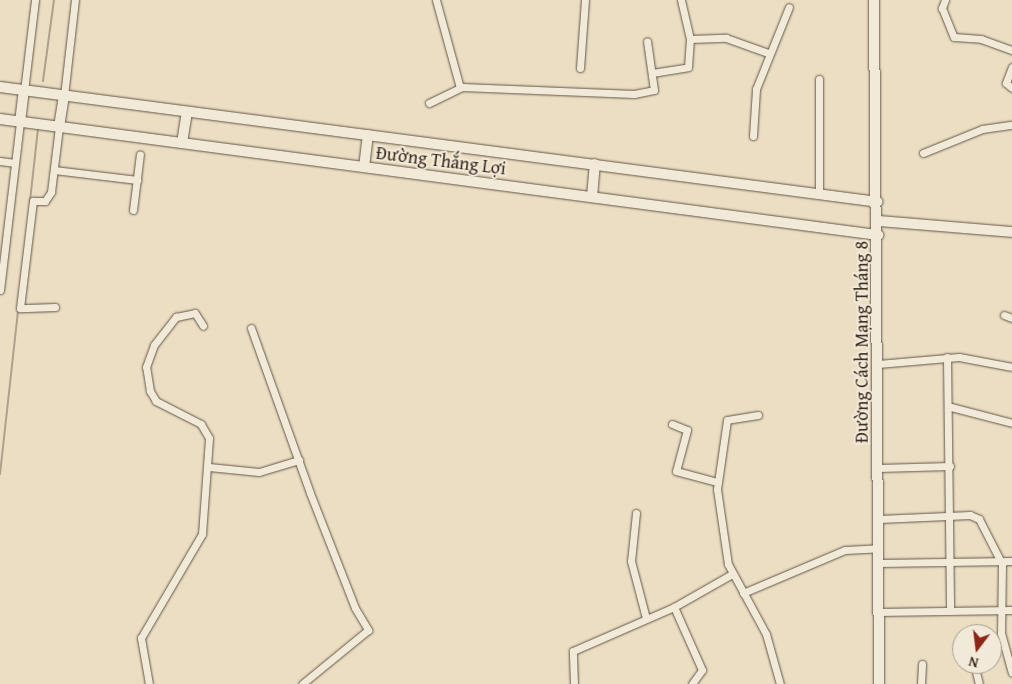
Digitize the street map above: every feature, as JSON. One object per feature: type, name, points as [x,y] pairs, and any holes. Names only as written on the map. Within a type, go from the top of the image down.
[{"type":"street","points":[[0,290],[2,247],[15,163],[35,0]]},
{"type":"street","points":[[56,308],[20,308],[33,201],[45,201],[51,192],[75,0]]},
{"type":"street","points":[[436,0],[460,88]]},
{"type":"street","points":[[580,68],[585,0]]},
{"type":"street","points":[[652,73],[688,68],[690,39],[681,0]]},
{"type":"street","name":"Đường Cách Mạng Tháng 8","points":[[874,0],[878,202],[879,684]]},
{"type":"street","points":[[945,0],[942,8],[954,37],[981,39],[1012,50]]},
{"type":"street","points":[[753,136],[756,89],[768,53],[789,7]]},
{"type":"street","points":[[690,39],[726,38],[768,53]]},
{"type":"street","points":[[428,103],[460,88],[634,94],[655,89],[647,41]]},
{"type":"street","points":[[1012,67],[1006,83],[1012,88]]},
{"type":"street","points":[[819,79],[819,193]]},
{"type":"street","name":"Đường Thắng Lợi","points":[[0,87],[878,202]]},
{"type":"street","points":[[182,143],[187,112]]},
{"type":"street","name":"Đường Thắng Lợi","points":[[0,119],[878,235]]},
{"type":"street","points":[[923,154],[982,129],[1012,125]]},
{"type":"street","points":[[364,167],[368,135]]},
{"type":"street","points":[[133,210],[140,154]]},
{"type":"street","points":[[0,161],[15,163]]},
{"type":"street","points":[[592,197],[595,164]]},
{"type":"street","points":[[54,170],[137,180]]},
{"type":"street","points":[[878,221],[1012,232]]},
{"type":"street","points":[[148,684],[140,638],[202,534],[209,467],[205,427],[156,401],[146,379],[148,355],[172,320],[195,313],[203,326]]},
{"type":"street","points":[[1004,315],[1012,318]]},
{"type":"street","points":[[251,328],[355,608],[368,630],[302,684]]},
{"type":"street","points":[[947,358],[951,407],[950,611]]},
{"type":"street","points":[[878,364],[947,358],[1012,367]]},
{"type":"street","points":[[951,407],[1012,423]]},
{"type":"street","points":[[758,415],[727,420],[717,482],[732,574],[766,634],[780,684]]},
{"type":"street","points":[[672,424],[687,430],[676,471],[717,482]]},
{"type":"street","points":[[209,467],[259,472],[299,460]]},
{"type":"street","points":[[878,468],[950,466]]},
{"type":"street","points":[[636,513],[631,561],[646,618]]},
{"type":"street","points":[[879,519],[951,518],[970,515],[979,519],[1002,564],[1000,612],[1012,673]]},
{"type":"street","points":[[743,593],[845,550],[879,548]]},
{"type":"street","points":[[879,564],[1002,564],[1012,561]]},
{"type":"street","points":[[574,684],[572,652],[674,607],[732,574]]},
{"type":"street","points":[[674,607],[702,670],[692,684]]},
{"type":"street","points":[[878,612],[1000,612],[1012,610]]},
{"type":"street","points":[[921,684],[922,664]]},
{"type":"waterway","points":[[43,81],[54,0]]},
{"type":"waterway","points":[[30,201],[38,129]]},
{"type":"waterway","points":[[0,474],[18,310]]}]
